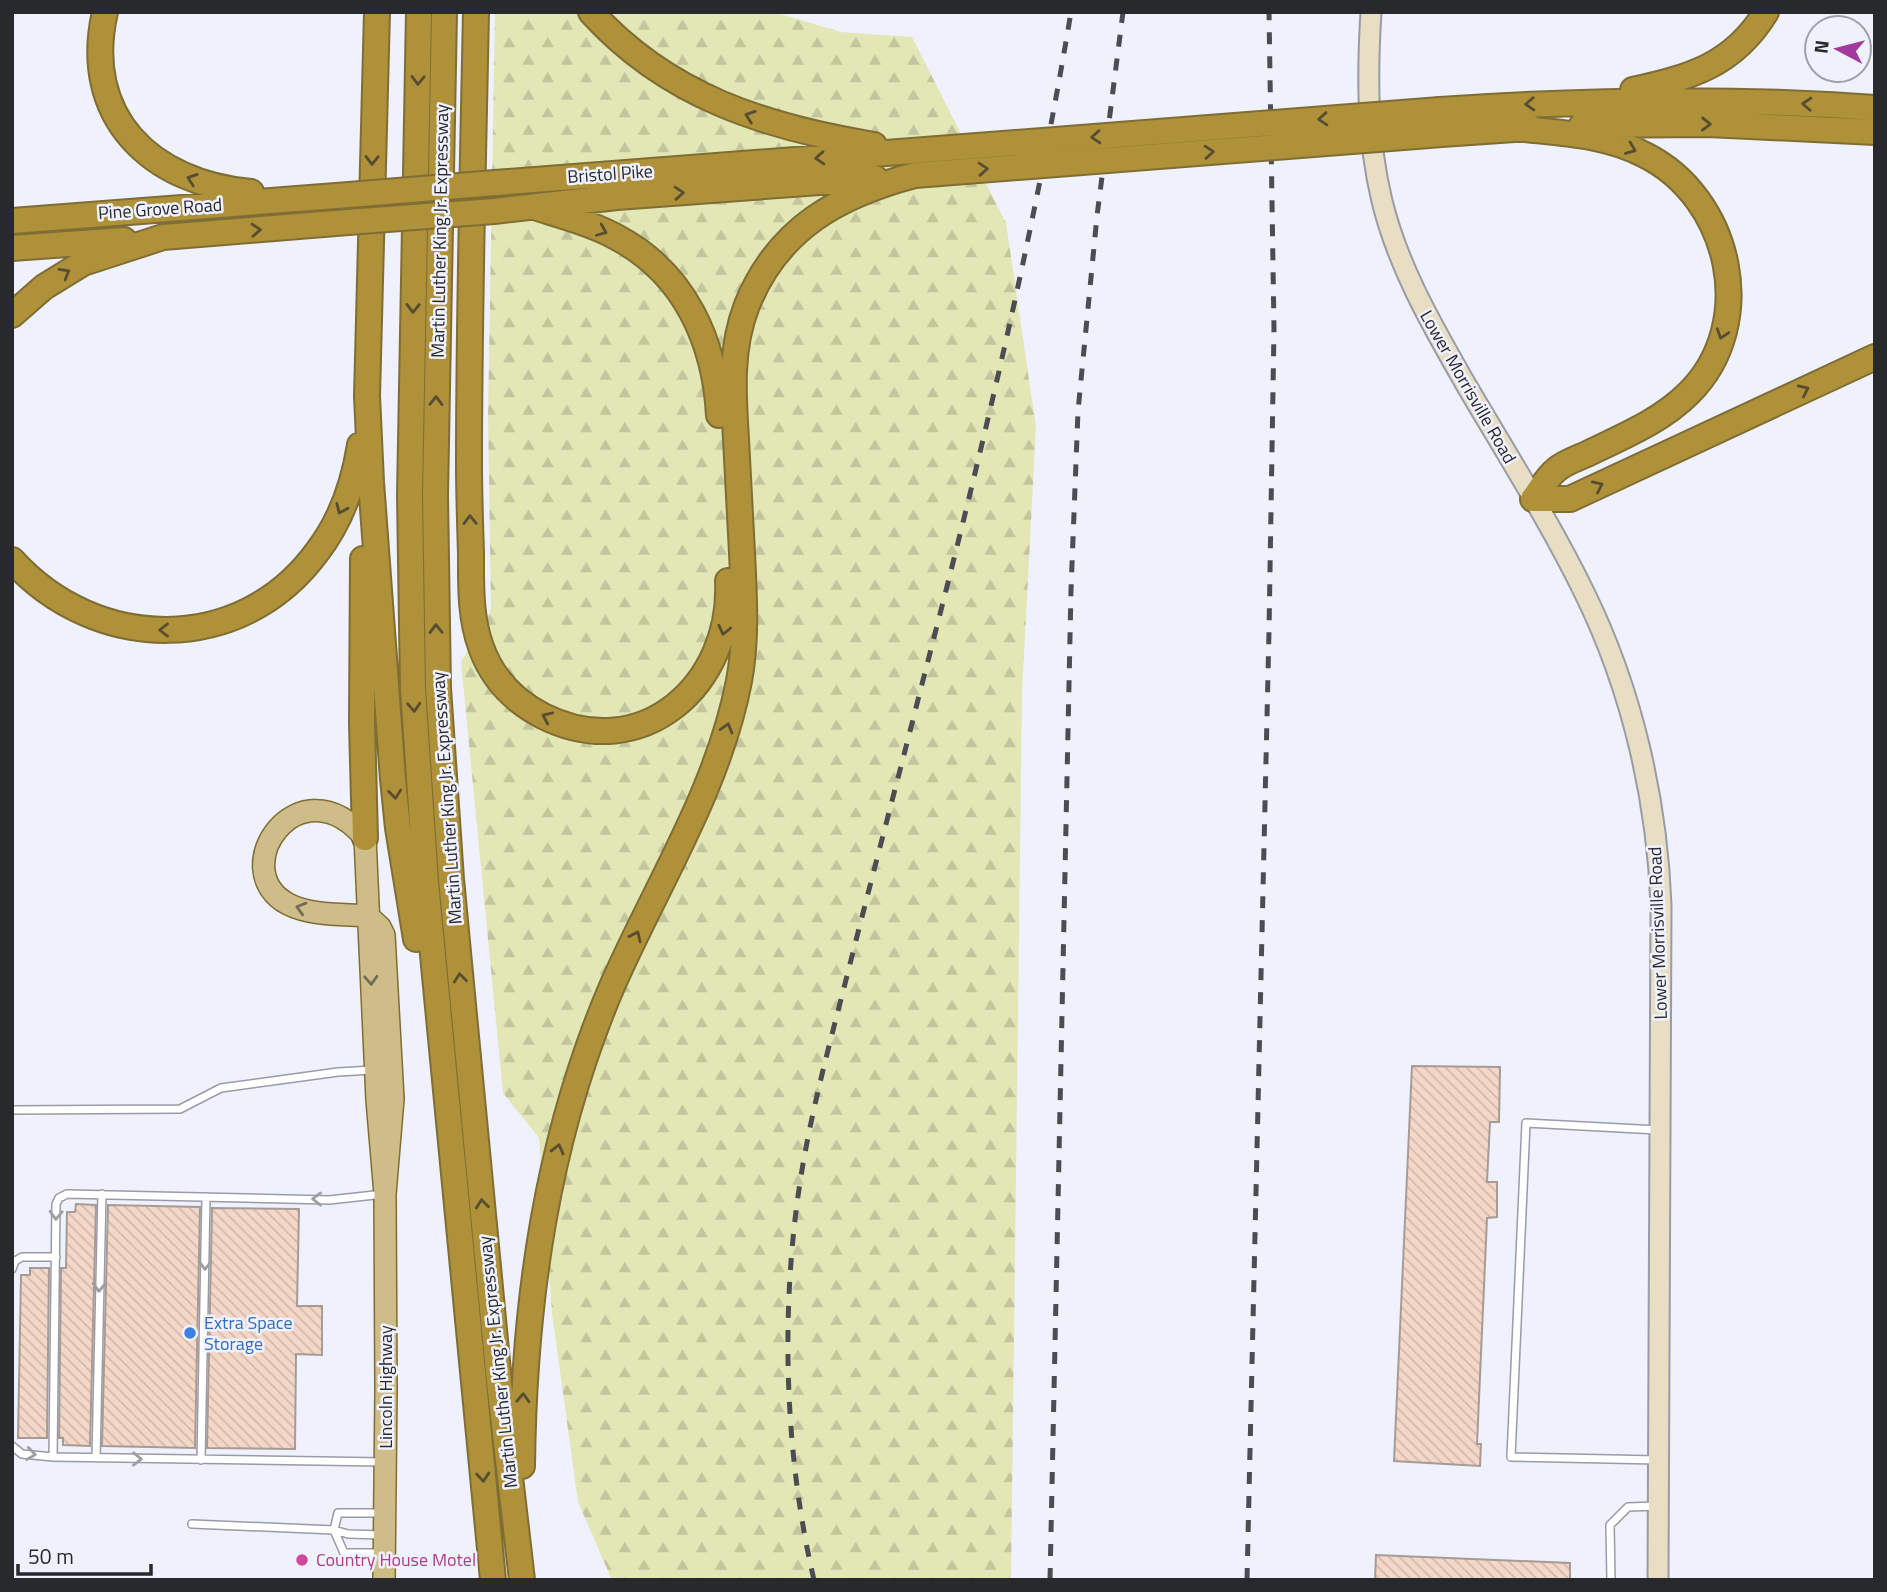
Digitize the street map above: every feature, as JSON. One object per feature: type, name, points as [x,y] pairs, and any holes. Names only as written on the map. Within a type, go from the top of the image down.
[{"type":"highway","points":[[104,12],[99,55],[104,91],[119,124],[144,152],[176,173],[197,181],[244,192],[308,198]]},
{"type":"highway","points":[[365,12],[374,67]]},
{"type":"highway","points":[[377,12],[367,396],[371,482],[398,828],[449,1126]]},
{"type":"highway","name":"Martin Luther King Jr. Expressway","points":[[419,12],[411,383],[410,591],[418,784],[493,1580]]},
{"type":"highway","name":"Martin Luther King Jr. Expressway","points":[[444,12],[435,495],[438,688],[452,893],[499,1382],[521,1572]]},
{"type":"highway","points":[[476,12],[469,411],[471,596],[476,631],[496,678],[520,702],[541,715],[564,724],[581,728],[614,729],[647,722],[686,696],[706,673],[723,634],[728,592],[716,380],[706,340],[696,318],[670,278],[655,263],[617,237],[538,208]]},
{"type":"highway","points":[[591,12],[649,64],[674,81],[724,107],[914,163]]},
{"type":"highway","points":[[12,316],[44,287],[83,263],[163,237],[538,208],[914,163],[1441,122],[1580,102],[1677,80],[1704,70],[1744,41],[1766,12]]},
{"type":"highway","points":[[1580,102],[1708,100],[1875,108]]},
{"type":"highway","points":[[1441,122],[1516,128],[1608,141],[1627,147],[1660,163],[1688,187],[1709,215],[1722,244],[1728,274],[1728,306],[1721,337],[1709,367],[1690,392],[1666,413],[1556,469],[1532,499]]},
{"type":"highway","points":[[1516,128],[1708,124],[1875,132]]},
{"type":"highway","points":[[521,1572],[526,1348],[535,1266],[558,1151],[578,1079],[614,982],[718,760],[740,676],[744,592],[733,376],[740,323],[757,283],[779,250],[794,234],[830,207],[878,185],[914,163]]},
{"type":"highway","name":"Bristol Pike","points":[[308,198],[495,183],[914,163]]},
{"type":"highway","name":"Pine Grove Road","points":[[12,221],[308,198]]},
{"type":"highway","name":"Pine Grove Road","points":[[12,248],[163,237]]},
{"type":"highway","points":[[1532,499],[1570,499],[1875,357]]},
{"type":"highway","points":[[12,560],[41,588],[59,600],[100,620],[121,625],[162,631],[184,629],[206,625],[248,611],[269,599],[296,577],[332,529],[356,468],[367,396]]},
{"type":"highway","points":[[365,838],[362,723],[363,538],[371,482]]},
{"type":"main road","points":[[365,838],[344,818],[332,813],[307,811],[285,821],[276,830],[269,840],[264,862],[270,885],[277,896],[287,904],[315,912],[369,916]]},
{"type":"main road","name":"Lincoln Highway","points":[[365,838],[384,1194],[384,1580]]},
{"type":"main road","name":"Lincoln Highway","points":[[369,916],[380,927],[386,944],[393,1099],[384,1194]]},
{"type":"street","name":"Lower Morrisville Road","points":[[1371,12],[1368,76],[1370,130],[1387,218],[1424,309],[1571,566],[1608,646],[1629,706],[1646,782],[1660,877],[1658,1580]]},
{"type":"lane","points":[[12,1110],[180,1109],[221,1088],[338,1072],[376,1070]]},
{"type":"lane","points":[[1659,1460],[1511,1457],[1526,1123],[1660,1130]]},
{"type":"lane","points":[[53,1457],[56,1204],[59,1198],[68,1194],[102,1194],[329,1200],[384,1194]]},
{"type":"lane","points":[[96,1458],[102,1194]]},
{"type":"lane","points":[[201,1460],[206,1197]]},
{"type":"lane","points":[[12,1269],[15,1261],[22,1257],[55,1257]]},
{"type":"lane","points":[[12,1446],[22,1454],[53,1457],[386,1462]]},
{"type":"lane","points":[[1611,1580],[1611,1525],[1628,1507],[1659,1506]]},
{"type":"lane","points":[[385,1544],[344,1553],[334,1530],[338,1513],[386,1513]]},
{"type":"lane","points":[[192,1524],[334,1530],[385,1544]]},
{"type":"green space","points":[[495,12],[774,12],[841,32],[912,37],[1006,223],[1036,427],[1022,691],[1011,1580],[612,1580],[578,1502],[552,1313],[539,1138],[503,1093],[461,662],[491,610],[488,416]]},
{"type":"building","points":[[1412,1066],[1500,1067],[1499,1122],[1490,1122],[1487,1182],[1497,1182],[1497,1217],[1487,1218],[1477,1444],[1481,1444],[1480,1466],[1394,1461]]},
{"type":"building","points":[[76,1204],[96,1205],[90,1446],[63,1445],[63,1438],[59,1438],[61,1268],[66,1268],[67,1212],[75,1212]]},
{"type":"building","points":[[108,1205],[200,1207],[195,1448],[102,1446]]},
{"type":"building","points":[[212,1208],[299,1209],[297,1306],[322,1306],[322,1355],[296,1354],[295,1449],[207,1448]]},
{"type":"building","points":[[30,1268],[49,1268],[47,1438],[18,1438],[21,1275],[30,1275]]},
{"type":"building","points":[[1376,1555],[1570,1563],[1570,1580],[1375,1580]]},
{"type":"railway","points":[[814,1580],[796,1478],[788,1372],[791,1267],[803,1164],[825,1062],[984,436],[1040,182],[1071,12]]},
{"type":"railway","points":[[1050,1580],[1071,590],[1078,411],[1097,216],[1123,12]]},
{"type":"railway","points":[[1247,1580],[1274,329],[1269,12]]},
{"type":"place","name":"Extra Space Storage","points":[[190,1333]]},
{"type":"place","name":"Country House Motel","points":[[302,1560]]}]
